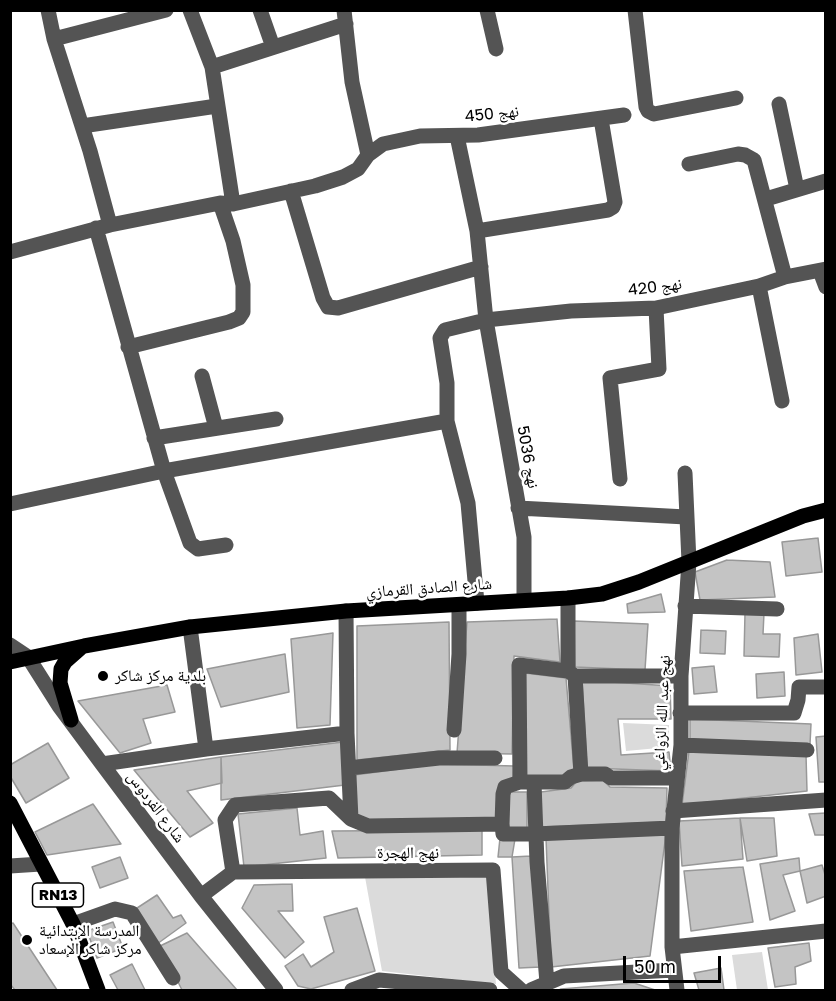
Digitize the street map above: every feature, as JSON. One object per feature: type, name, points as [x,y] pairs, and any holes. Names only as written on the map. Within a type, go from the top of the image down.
[{"type":"main road","name":"شارع الصادق القرمازي","points":[[18,658],[190,627],[346,611],[602,594],[803,516],[825,510]]},
{"type":"main road","points":[[71,720],[60,683],[61,669],[74,653],[84,646]]},
{"type":"main road","name":"RN13","points":[[11,803],[73,924],[98,990]]},
{"type":"street","points":[[48,10],[54,39],[82,126],[103,226],[107,262],[128,347],[164,471],[190,543],[198,549],[226,545]]},
{"type":"street","points":[[54,39],[166,10]]},
{"type":"street","points":[[128,347],[229,322],[239,318],[243,312],[243,285],[226,204],[212,67],[190,10]]},
{"type":"street","points":[[260,10],[273,47]]},
{"type":"street","points":[[487,10],[496,50]]},
{"type":"street","points":[[635,10],[648,111],[654,114],[736,98]]},
{"type":"street","points":[[212,67],[273,47],[345,17],[352,82],[368,155]]},
{"type":"street","points":[[779,104],[797,189]]},
{"type":"street","points":[[82,126],[217,106]]},
{"type":"street","name":"نهج 450","points":[[10,252],[103,226],[291,191],[343,177],[358,169],[368,155],[383,144],[420,136],[478,135],[624,115]]},
{"type":"street","points":[[477,231],[608,210],[613,207],[615,202],[602,119]]},
{"type":"street","name":"نهج 5036","points":[[458,136],[477,231],[486,320],[524,537],[524,600]]},
{"type":"street","points":[[689,164],[738,154],[754,160],[785,277]]},
{"type":"street","points":[[766,199],[825,181]]},
{"type":"street","points":[[291,191],[323,298],[328,307],[338,308],[481,267]]},
{"type":"street","points":[[823,270],[825,287]]},
{"type":"street","name":"نهج 420","points":[[447,421],[447,383],[440,338],[445,330],[486,320],[571,311],[656,308],[823,270]]},
{"type":"street","points":[[759,286],[782,401]]},
{"type":"street","points":[[620,479],[610,378],[659,369],[656,308]]},
{"type":"street","points":[[202,376],[216,428]]},
{"type":"street","points":[[154,438],[276,419]]},
{"type":"street","points":[[10,504],[164,471],[447,421],[468,503],[477,603]]},
{"type":"street","name":"نهج عبد الله الزواغي","points":[[677,990],[672,947],[672,828],[681,745],[681,676],[688,562],[685,473]]},
{"type":"street","points":[[518,508],[687,517]]},
{"type":"street","points":[[568,598],[581,774]]},
{"type":"street","points":[[454,730],[459,654],[459,605]]},
{"type":"street","points":[[686,606],[777,609]]},
{"type":"street","points":[[346,611],[347,733],[351,819]]},
{"type":"street","points":[[190,627],[206,749]]},
{"type":"street","name":"شارع الفردوس","points":[[10,645],[18,658],[71,720],[201,896],[276,990]]},
{"type":"street","points":[[547,983],[536,834],[527,783],[519,664],[572,674],[681,676]]},
{"type":"street","points":[[680,713],[794,713],[799,687],[825,687]]},
{"type":"street","points":[[102,764],[206,749],[347,733]]},
{"type":"street","points":[[681,745],[807,750]]},
{"type":"street","points":[[349,768],[439,758],[495,758]]},
{"type":"street","points":[[672,828],[503,834],[503,794],[505,787],[527,783],[565,782],[581,774],[605,774],[611,778],[677,778]]},
{"type":"street","points":[[201,896],[233,872],[225,820],[235,805],[329,798],[351,819],[368,826],[502,824]]},
{"type":"street","points":[[673,811],[825,800]]},
{"type":"street","points":[[10,866],[41,864]]},
{"type":"street","name":"نهج الهجرة","points":[[233,872],[494,870],[501,972],[521,990]]},
{"type":"street","points":[[73,924],[115,909],[132,913],[173,978]]},
{"type":"street","points":[[672,947],[825,931]]},
{"type":"street","points":[[531,990],[564,976],[674,970]]},
{"type":"street","points":[[352,990],[380,980],[490,990]]},
{"type":"shaded area","points":[[623,723],[669,725],[669,747],[626,751]]},
{"type":"shaded area","points":[[487,876],[496,984],[382,971],[365,877]]},
{"type":"shaded area","points":[[762,952],[768,990],[737,990],[732,955]]},
{"type":"building","points":[[818,538],[822,572],[786,576],[782,542]]},
{"type":"building","points":[[727,560],[770,562],[775,597],[700,600],[695,572]]},
{"type":"building","points":[[661,594],[665,612],[628,613],[627,604]]},
{"type":"building","points":[[745,613],[764,613],[763,634],[780,634],[779,657],[744,656]]},
{"type":"building","points":[[557,619],[560,662],[514,656],[512,754],[457,753],[467,622]]},
{"type":"building","points":[[574,621],[648,624],[645,670],[575,667]]},
{"type":"building","points":[[449,622],[450,750],[357,760],[357,626]]},
{"type":"building","points":[[701,630],[726,631],[725,654],[700,653]]},
{"type":"building","points":[[333,633],[330,725],[297,728],[291,639]]},
{"type":"building","points":[[818,634],[822,672],[796,675],[794,638]]},
{"type":"building","points":[[285,654],[289,692],[221,707],[207,669]]},
{"type":"building","points":[[714,666],[717,692],[694,694],[692,668]]},
{"type":"building","points":[[784,672],[785,696],[757,698],[756,674]]},
{"type":"building","points":[[525,673],[566,678],[574,770],[563,778],[524,778]]},
{"type":"building","points":[[582,680],[670,686],[671,719],[618,719],[621,755],[669,752],[671,771],[587,768]]},
{"type":"building","points":[[167,685],[175,712],[143,719],[151,743],[120,753],[78,701]]},
{"type":"building","points":[[690,719],[811,724],[810,744],[690,740]]},
{"type":"building","points":[[826,736],[826,782],[819,782],[816,737]]},
{"type":"building","points":[[343,742],[345,785],[221,800],[221,757]]},
{"type":"building","points":[[48,743],[69,778],[26,803],[10,776],[10,765]]},
{"type":"building","points":[[689,751],[806,755],[807,791],[682,805]]},
{"type":"building","points":[[221,757],[222,783],[187,791],[213,823],[190,837],[134,770]]},
{"type":"building","points":[[438,764],[514,766],[513,780],[497,818],[369,822],[357,817],[354,775]]},
{"type":"building","points":[[603,780],[610,787],[667,788],[666,822],[540,827],[541,792],[571,788],[577,781]]},
{"type":"building","points":[[508,792],[527,792],[527,828],[507,828]]},
{"type":"building","points":[[93,804],[121,844],[47,855],[35,832]]},
{"type":"building","points":[[297,808],[300,835],[323,831],[326,858],[244,867],[238,814]]},
{"type":"building","points":[[826,813],[826,835],[815,835],[809,814]]},
{"type":"building","points":[[740,818],[774,818],[777,856],[747,861]]},
{"type":"building","points":[[740,818],[743,859],[682,866],[679,821]]},
{"type":"building","points":[[482,830],[482,855],[338,858],[332,831]]},
{"type":"building","points":[[666,834],[650,956],[551,967],[546,838]]},
{"type":"building","points":[[500,838],[515,839],[512,857],[498,857]]},
{"type":"building","points":[[531,856],[541,967],[519,968],[512,857]]},
{"type":"building","points":[[120,857],[128,878],[100,888],[92,867]]},
{"type":"building","points":[[799,858],[800,871],[783,875],[795,911],[770,920],[760,864]]},
{"type":"building","points":[[822,865],[826,878],[826,896],[807,903],[800,871]]},
{"type":"building","points":[[743,867],[753,922],[691,931],[684,871]]},
{"type":"building","points":[[292,884],[293,911],[278,911],[304,942],[285,958],[242,908],[254,885]]},
{"type":"building","points":[[157,895],[173,918],[181,915],[186,923],[157,944],[134,910]]},
{"type":"building","points":[[357,908],[375,971],[311,989],[298,986],[285,966],[303,954],[311,967],[334,952],[324,917]]},
{"type":"building","points":[[113,922],[123,948],[97,958],[87,931]]},
{"type":"building","points":[[13,923],[57,990],[15,990],[10,984],[10,924]]},
{"type":"building","points":[[187,933],[237,990],[182,990],[160,946]]},
{"type":"building","points":[[809,943],[811,961],[795,967],[796,984],[775,987],[768,948]]},
{"type":"building","points":[[132,964],[145,990],[118,990],[110,975]]},
{"type":"building","points":[[721,968],[724,990],[699,990],[694,973]]},
{"type":"building","points":[[634,983],[655,990],[559,990],[561,989]]},
{"type":"place","name":"بلدية مركز شاكر","points":[[103,676]]},
{"type":"place","name":"المدرسة الإبتدائية مركز شاكر الإسعاد","points":[[27,940]]}]
